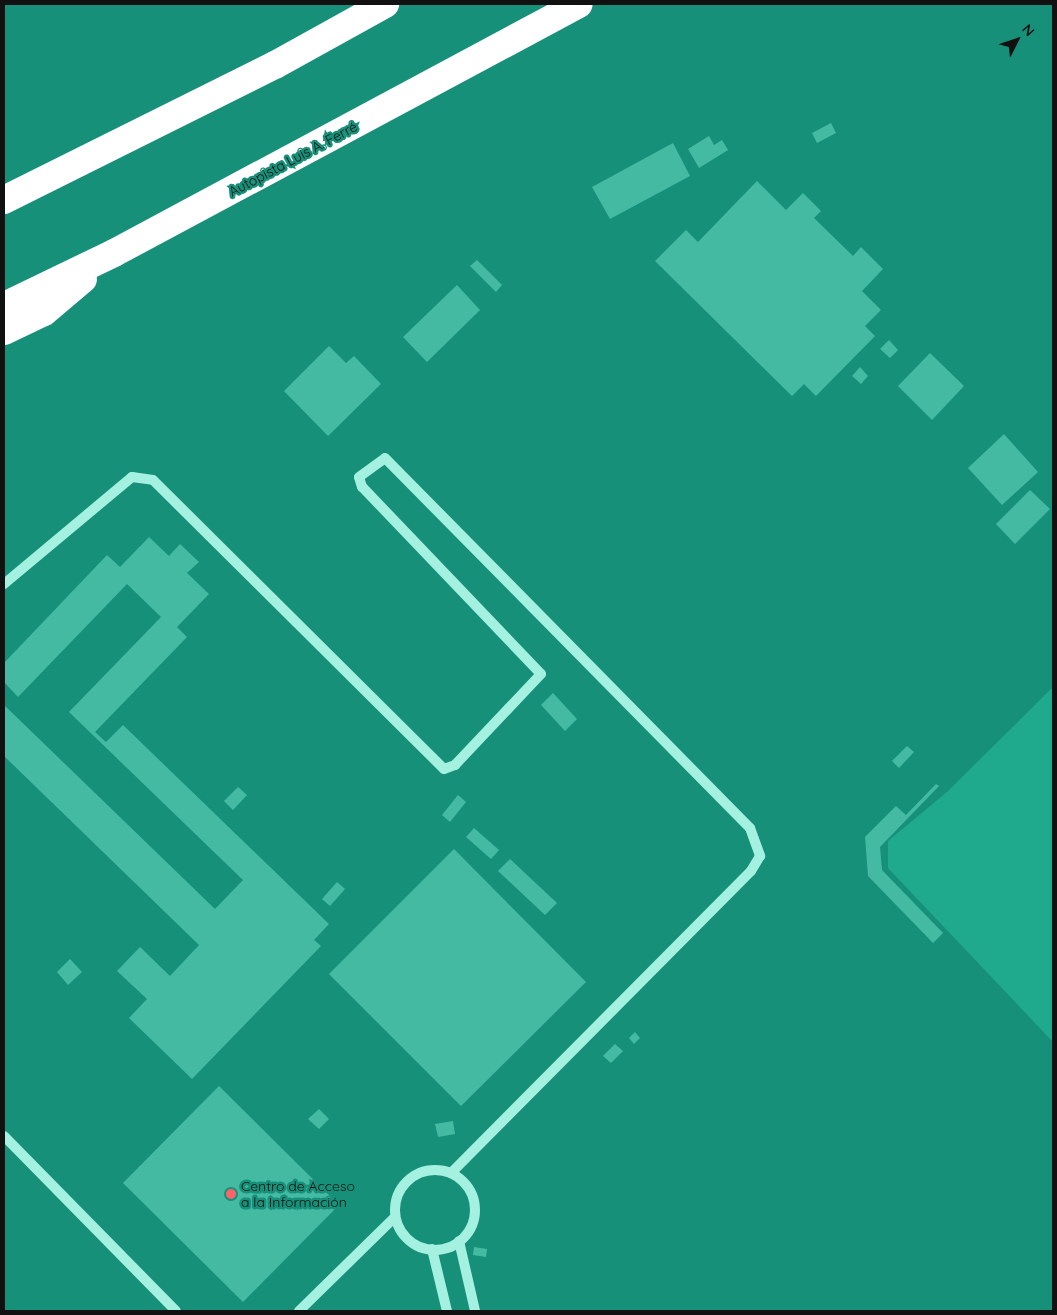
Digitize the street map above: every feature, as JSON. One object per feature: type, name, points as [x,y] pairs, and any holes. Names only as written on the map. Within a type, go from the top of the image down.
[{"type":"highway","points":[[4,200],[275,65],[385,4]]},
{"type":"highway","name":"Autopista Luis A. Ferré","points":[[4,306],[114,253],[579,4]]},
{"type":"highway","points":[[4,331],[44,312],[114,253]]},
{"type":"lane","points":[[4,584],[132,477],[153,480],[444,769],[455,765],[541,674],[362,487],[359,477],[385,458],[750,828],[760,856],[751,871],[450,1173]]},
{"type":"lane","points":[[4,1136],[176,1311]]},
{"type":"lane","points":[[300,1311],[395,1217],[400,1190],[409,1179],[422,1172],[450,1173],[471,1193],[475,1211],[471,1228],[459,1241],[432,1248],[410,1241],[395,1217]]},
{"type":"lane","points":[[459,1241],[475,1311]]},
{"type":"lane","points":[[432,1248],[447,1311]]},
{"type":"green space","points":[[1053,687],[1053,1042],[888,868],[888,841],[947,792]]},
{"type":"building","points":[[831,123],[836,133],[817,143],[812,133]]},
{"type":"building","points":[[709,136],[714,145],[722,140],[728,150],[699,168],[688,149]]},
{"type":"building","points":[[673,143],[690,176],[610,219],[592,187]]},
{"type":"building","points":[[757,181],[786,210],[803,193],[821,211],[814,218],[853,256],[861,247],[883,269],[862,291],[881,310],[865,326],[875,336],[816,396],[804,384],[792,396],[655,261],[686,230],[698,242]]},
{"type":"building","points":[[477,260],[502,285],[496,292],[470,266]]},
{"type":"building","points":[[457,285],[480,310],[427,362],[403,337]]},
{"type":"building","points":[[889,340],[898,350],[890,358],[880,349]]},
{"type":"building","points":[[329,346],[346,363],[354,356],[381,384],[328,436],[284,391]]},
{"type":"building","points":[[930,353],[964,386],[932,420],[898,386]]},
{"type":"building","points":[[860,367],[868,376],[861,384],[852,376]]},
{"type":"building","points":[[1004,434],[1038,472],[1002,505],[968,468]]},
{"type":"building","points":[[1030,490],[1050,509],[1015,544],[996,524]]},
{"type":"building","points":[[149,537],[169,556],[180,544],[199,562],[187,573],[209,594],[177,627],[187,637],[95,732],[106,742],[123,725],[329,924],[314,940],[321,946],[192,1079],[129,1018],[147,999],[117,971],[140,947],[170,976],[199,945],[4,756],[4,705],[215,909],[243,880],[69,712],[161,617],[127,584],[18,697],[4,682],[4,663],[107,555],[120,567]]},
{"type":"building","points":[[553,693],[577,719],[565,731],[541,705]]},
{"type":"building","points":[[907,746],[914,752],[899,768],[892,761]]},
{"type":"building","points":[[936,784],[939,786],[880,847],[882,870],[943,933],[933,943],[868,876],[865,837],[896,806],[906,815]]},
{"type":"building","points":[[238,787],[247,795],[233,810],[224,801]]},
{"type":"building","points":[[458,795],[466,802],[450,822],[442,815]]},
{"type":"building","points":[[474,828],[499,850],[491,859],[466,837]]},
{"type":"building","points":[[454,849],[586,982],[461,1106],[329,974]]},
{"type":"building","points":[[510,859],[557,903],[545,915],[498,871]]},
{"type":"building","points":[[337,882],[345,889],[330,906],[322,899]]},
{"type":"building","points":[[70,959],[82,972],[68,985],[57,972]]},
{"type":"building","points":[[635,1032],[640,1038],[634,1044],[629,1038]]},
{"type":"building","points":[[615,1044],[623,1051],[611,1063],[603,1056]]},
{"type":"building","name":"Centro de Acceso a la Información","points":[[219,1086],[339,1205],[243,1302],[123,1183]]},
{"type":"building","points":[[319,1109],[329,1119],[319,1129],[308,1119]]},
{"type":"building","points":[[453,1121],[455,1134],[438,1137],[435,1124]]},
{"type":"building","points":[[474,1247],[487,1249],[486,1257],[473,1255]]},
{"type":"place","name":"Centro de Acceso a la Información","points":[[231,1194]]}]
